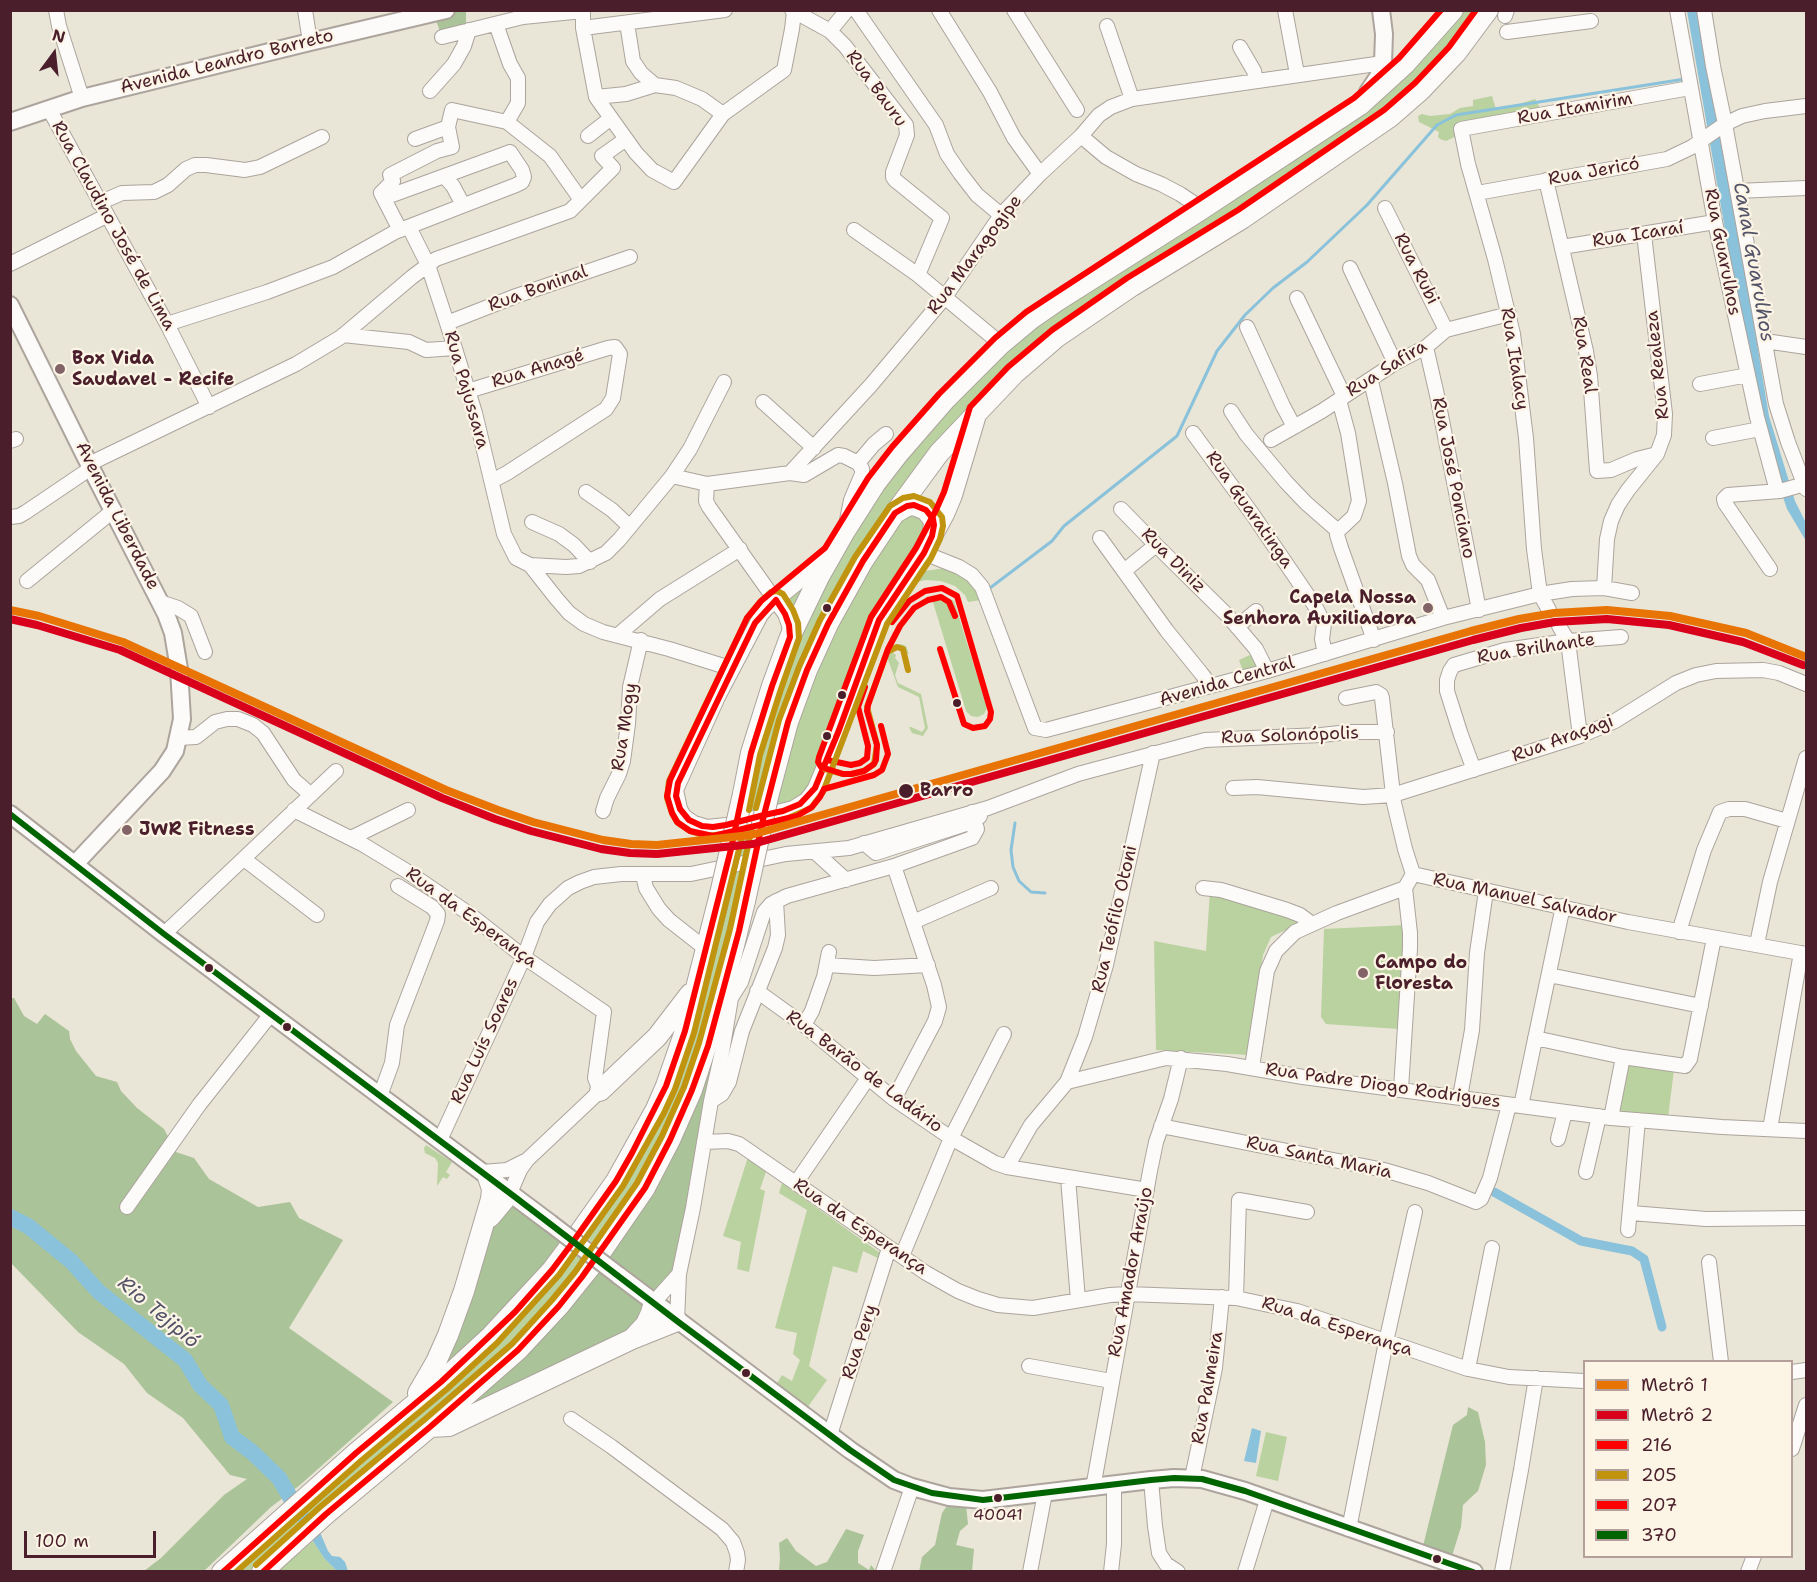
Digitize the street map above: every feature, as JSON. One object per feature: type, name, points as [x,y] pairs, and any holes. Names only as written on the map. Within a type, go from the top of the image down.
[{"type":"highway","points":[[222,1572],[401,1414],[441,1382],[515,1312],[552,1270],[616,1181],[656,1109],[685,1031],[720,894],[755,738],[790,637],[817,581],[845,531],[875,484],[899,453],[945,400],[1001,344],[1031,319],[1360,105],[1405,64],[1453,10]]},
{"type":"highway","points":[[262,1572],[326,1514],[518,1350],[559,1306],[592,1265],[645,1188],[670,1140],[704,1057],[739,932],[768,797],[788,722],[807,670],[828,624],[857,572],[895,513],[939,453],[1014,374],[1057,337],[1132,286],[1243,218],[1390,117],[1421,90],[1500,12]]},
{"type":"highway","points":[[928,544],[952,495],[977,412]]},
{"type":"highway","points":[[895,513],[914,505],[926,510],[933,519],[934,525],[928,544]]},
{"type":"highway","points":[[731,998],[740,951],[739,932]]},
{"type":"highway","points":[[600,1091],[657,1037],[697,984]]},
{"type":"highway","points":[[401,1414],[432,1372],[464,1291],[491,1199],[492,1189],[485,1174]]},
{"type":"highway","points":[[484,1224],[510,1193]]},
{"type":"highway","points":[[632,1338],[646,1324],[654,1302]]},
{"type":"highway","points":[[430,1427],[449,1426],[632,1338],[677,1321]]},
{"type":"main road","name":"Avenida Leandro Barreto","points":[[10,122],[82,98],[446,10]]},
{"type":"main road","points":[[1348,113],[1374,83],[1383,63],[1384,34],[1381,10]]},
{"type":"main road","name":"Avenida Liberdade","points":[[12,313],[160,602],[169,621],[178,656],[182,711],[175,751],[162,771],[75,864]]},
{"type":"main road","points":[[10,814],[164,934],[677,1321],[894,1480],[950,1497],[983,1500],[1151,1480],[1192,1478],[1228,1486],[1474,1572]]},
{"type":"street","points":[[56,10],[82,98]]},
{"type":"street","points":[[305,10],[310,42]]},
{"type":"street","points":[[583,28],[627,23],[665,14],[725,10]]},
{"type":"street","points":[[830,31],[847,10]]},
{"type":"street","points":[[856,10],[936,125],[947,154],[960,173],[977,195],[1001,215]]},
{"type":"street","points":[[939,10],[990,92],[1014,138],[1040,174]]},
{"type":"street","points":[[1014,10],[1077,110]]},
{"type":"street","points":[[1286,10],[1297,74]]},
{"type":"street","name":"Rua Guarulhos","points":[[1677,10],[1690,88],[1704,139],[1715,222],[1760,429],[1778,491]]},
{"type":"street","name":"Rua Guarulhos","points":[[1704,10],[1767,362],[1776,404],[1804,487]]},
{"type":"street","points":[[442,37],[523,17],[583,11],[583,28],[596,97],[636,153],[652,170],[674,182],[723,114],[784,70],[793,11]]},
{"type":"street","name":"Rua Bauru","points":[[793,11],[830,31],[845,46],[906,125],[907,135],[893,172],[895,180],[942,219],[918,275]]},
{"type":"street","points":[[1507,32],[1581,18]]},
{"type":"street","points":[[627,23],[633,61],[641,73],[655,85]]},
{"type":"street","points":[[496,24],[510,64],[518,78],[518,104],[507,122]]},
{"type":"street","points":[[1107,26],[1132,99]]},
{"type":"street","points":[[430,91],[454,64],[464,46],[469,30]]},
{"type":"street","points":[[1240,46],[1254,72],[1256,81]]},
{"type":"street","name":"Rua Maragogipe","points":[[790,473],[945,297],[1001,215],[1081,136],[1099,115],[1111,107],[1132,99],[1383,63]]},
{"type":"street","points":[[596,97],[626,94],[655,85],[676,88],[702,99],[723,114]]},
{"type":"street","name":"Rua Itamirim","points":[[1461,129],[1690,88]]},
{"type":"street","name":"Rua Jericó","points":[[1477,193],[1667,159],[1682,153],[1723,125],[1742,116],[1806,106]]},
{"type":"street","name":"Rua Claudino José de Lima","points":[[49,109],[209,407]]},
{"type":"street","points":[[520,131],[510,152],[384,198],[381,193],[393,181],[390,175],[437,151],[452,147],[448,127],[452,110],[507,122],[520,131],[550,156],[581,200]]},
{"type":"street","points":[[588,136],[611,118]]},
{"type":"street","points":[[415,139],[448,127]]},
{"type":"street","name":"Rua Italacy","points":[[1461,129],[1468,165],[1514,334],[1540,594]]},
{"type":"street","points":[[1081,136],[1106,157],[1180,194],[1192,202],[1199,211]]},
{"type":"street","points":[[99,203],[128,192],[154,192],[168,185],[186,169],[195,165],[245,170],[260,167],[322,137]]},
{"type":"street","points":[[10,517],[26,512],[90,466],[296,364],[343,335],[436,260],[570,212],[613,168],[602,156],[626,139]]},
{"type":"street","points":[[446,148],[453,186],[463,205]]},
{"type":"street","points":[[166,324],[267,292],[333,267],[405,229],[522,182],[524,177],[522,170],[510,152]]},
{"type":"street","name":"Rua Real","points":[[1546,180],[1590,376],[1597,471],[1611,470],[1637,459],[1657,454]]},
{"type":"street","points":[[1737,191],[1806,188]]},
{"type":"street","name":"Rua Pajussara","points":[[384,198],[428,265],[468,391],[504,534],[515,555],[531,565]]},
{"type":"street","name":"Rua Rubi","points":[[1385,207],[1446,330]]},
{"type":"street","points":[[10,264],[106,216]]},
{"type":"street","name":"Rua Icaraí","points":[[1562,247],[1715,222]]},
{"type":"street","points":[[854,230],[918,275],[1001,344]]},
{"type":"street","name":"Rua Realeza","points":[[1604,588],[1607,539],[1611,520],[1628,490],[1657,454],[1664,435],[1665,414],[1644,234]]},
{"type":"street","name":"Rua Boninal","points":[[447,323],[516,296],[630,257]]},
{"type":"street","points":[[1350,268],[1395,363]]},
{"type":"street","points":[[1297,298],[1341,398],[1359,501],[1354,516],[1338,531],[1337,535],[1374,640]]},
{"type":"street","name":"Rua Safira","points":[[1271,440],[1371,381],[1395,363],[1426,346],[1446,330],[1509,314]]},
{"type":"street","points":[[1247,327],[1283,406],[1296,426]]},
{"type":"street","points":[[343,335],[409,342],[426,350],[455,348]]},
{"type":"street","points":[[1765,341],[1806,347]]},
{"type":"street","name":"Rua José Ponciano","points":[[1426,346],[1479,609]]},
{"type":"street","name":"Rua Anagé","points":[[468,391],[608,348],[615,347],[619,351],[615,390],[606,409],[492,481]]},
{"type":"street","points":[[1700,384],[1748,375]]},
{"type":"street","points":[[1371,381],[1410,556],[1413,565],[1428,580],[1443,618]]},
{"type":"street","points":[[531,565],[566,567],[590,562],[606,554],[672,476],[690,449],[724,382]]},
{"type":"street","points":[[764,402],[814,448]]},
{"type":"street","points":[[1231,411],[1246,434],[1286,482],[1338,531]]},
{"type":"street","points":[[1713,438],[1760,429]]},
{"type":"street","name":"Rua Guaratinga","points":[[1193,433],[1265,531],[1315,606],[1324,624],[1322,639],[1325,654]]},
{"type":"street","points":[[858,463],[886,434]]},
{"type":"street","points":[[672,476],[707,484],[790,473],[804,475],[838,455],[850,458],[858,463],[862,474],[852,500],[845,531]]},
{"type":"street","points":[[707,484],[706,501],[709,507],[776,600],[784,614],[790,637]]},
{"type":"street","points":[[1770,569],[1725,503],[1724,498],[1728,495],[1804,487]]},
{"type":"street","points":[[586,492],[612,510],[630,527]]},
{"type":"street","name":"Rua Diniz","points":[[1121,508],[1237,627],[1256,650],[1267,671]]},
{"type":"street","points":[[27,581],[114,510]]},
{"type":"street","points":[[532,522],[559,534],[574,545],[590,562]]},
{"type":"street","points":[[1101,538],[1167,631],[1211,686]]},
{"type":"street","points":[[832,554],[767,608],[755,623],[691,754],[676,790],[680,809],[684,816],[694,823],[707,827],[726,825],[783,811],[800,804],[810,795],[835,740],[879,620],[928,544]]},
{"type":"street","name":"Avenida Central","points":[[928,544],[972,575],[982,587],[1035,728],[1046,730],[1267,671],[1443,618],[1540,594],[1572,589],[1604,588],[1632,592]]},
{"type":"street","points":[[1124,571],[1156,545]]},
{"type":"street","points":[[618,634],[660,599],[740,549]]},
{"type":"street","points":[[531,565],[569,613],[584,624],[603,632],[640,640],[733,669]]},
{"type":"street","points":[[1540,594],[1549,610]]},
{"type":"street","points":[[160,602],[178,608],[191,616],[205,652]]},
{"type":"street","points":[[1237,627],[1256,611]]},
{"type":"street","points":[[1559,626],[1568,641],[1580,736]]},
{"type":"street","name":"Rua Brilhante","points":[[1474,770],[1447,691],[1447,680],[1454,665],[1490,654],[1568,641],[1621,637]]},
{"type":"street","name":"Rua Mogy","points":[[603,811],[623,761],[630,687],[640,640]]},
{"type":"street","name":"Rua Araçagi","points":[[1233,788],[1257,787],[1363,797],[1393,795],[1580,736],[1615,721],[1676,683],[1696,675],[1716,671],[1763,670],[1779,673],[1806,684]]},
{"type":"street","points":[[1346,698],[1376,692],[1382,698],[1393,795],[1413,874]]},
{"type":"street","points":[[179,738],[196,737],[215,722],[227,719],[238,719],[253,725],[263,732],[294,780],[310,794]]},
{"type":"street","name":"Rua Solonópolis","points":[[1153,753],[1214,739],[1387,732]]},
{"type":"street","points":[[876,853],[1078,774],[1153,753]]},
{"type":"street","name":"Rua Teófilo Otoni","points":[[1067,1082],[1082,1046],[1106,965],[1153,753]]},
{"type":"street","points":[[1757,944],[1770,882],[1806,758]]},
{"type":"street","points":[[164,934],[336,771]]},
{"type":"street","points":[[1678,932],[1704,850],[1720,812],[1745,808],[1787,821]]},
{"type":"street","name":"Rua da Esperança","points":[[294,810],[351,838],[405,870],[604,1012],[595,1078],[600,1091]]},
{"type":"street","points":[[351,838],[408,810]]},
{"type":"street","points":[[706,949],[669,920],[659,909],[646,888],[643,875],[691,874],[786,855],[849,848],[974,816]]},
{"type":"street","points":[[677,1321],[679,1274],[731,998],[741,982],[764,912],[776,901],[787,896],[888,868],[972,838],[976,831],[974,816]]},
{"type":"street","points":[[864,843],[888,868],[913,922],[939,1002],[938,1013],[894,1099]]},
{"type":"street","points":[[815,852],[846,880]]},
{"type":"street","points":[[244,859],[317,915]]},
{"type":"street","name":"Rua Luís Soares","points":[[440,1140],[524,957],[537,922],[550,904],[568,888],[594,878],[621,874],[643,875]]},
{"type":"street","name":"Rua Manuel Salvador","points":[[1252,1067],[1267,970],[1276,951],[1290,936],[1312,924],[1405,888],[1413,874],[1678,932],[1804,954]]},
{"type":"street","points":[[380,1096],[392,1063],[397,1025],[438,914],[398,886]]},
{"type":"street","points":[[913,922],[991,888]]},
{"type":"street","points":[[1203,888],[1221,890],[1287,910],[1300,915],[1312,924]]},
{"type":"street","points":[[1401,1089],[1410,948],[1405,888]]},
{"type":"street","points":[[1460,1097],[1472,1030],[1477,953],[1486,891]]},
{"type":"street","points":[[711,1101],[722,1094],[729,1082],[742,1031],[771,960],[778,935],[776,901]]},
{"type":"street","points":[[1515,1105],[1535,1038],[1563,906]]},
{"type":"street","points":[[1535,1038],[1623,1057],[1686,1065],[1690,1059],[1714,938]]},
{"type":"street","points":[[1770,1129],[1804,954]]},
{"type":"street","points":[[804,1026],[812,1011],[828,959],[874,968],[928,965]]},
{"type":"street","points":[[1549,975],[1701,1006]]},
{"type":"street","name":"Rua Barão de Ladário","points":[[757,991],[894,1099],[951,1138],[995,1163],[1068,1178],[1147,1190]]},
{"type":"street","points":[[127,1207],[199,1105],[271,1014]]},
{"type":"street","points":[[902,1256],[951,1138],[1004,1034]]},
{"type":"street","points":[[1586,1172],[1623,1057]]},
{"type":"street","name":"Rua Padre Diogo Rodrigues","points":[[1067,1082],[1166,1058],[1180,1058],[1252,1067],[1303,1077],[1605,1117],[1722,1127],[1806,1131]]},
{"type":"street","name":"Rua Amador Araújo","points":[[1093,1488],[1156,1142],[1171,1099],[1180,1058]]},
{"type":"street","points":[[796,1183],[868,1078]]},
{"type":"street","points":[[1007,1167],[1031,1125],[1067,1082]]},
{"type":"street","points":[[510,1193],[527,1160],[600,1091]]},
{"type":"street","name":"Rua Santa Maria","points":[[1161,1125],[1384,1170],[1478,1201],[1490,1178],[1515,1105]]},
{"type":"street","points":[[1558,1139],[1565,1112]]},
{"type":"street","points":[[1628,1230],[1638,1120]]},
{"type":"street","name":"Rua da Esperança","points":[[704,1142],[736,1143],[926,1273],[958,1291],[998,1305],[1032,1308],[1127,1294],[1229,1297],[1297,1311],[1468,1370],[1509,1377],[1583,1381]]},
{"type":"street","points":[[485,1174],[507,1170],[527,1160]]},
{"type":"street","points":[[1068,1178],[1078,1300]]},
{"type":"street","name":"Rua Palmeira","points":[[1192,1478],[1229,1297],[1239,1200],[1307,1212]]},
{"type":"street","points":[[1349,1529],[1386,1342],[1415,1212]]},
{"type":"street","points":[[1630,1213],[1706,1219],[1806,1218]]},
{"type":"street","name":"Rua Pery","points":[[830,1435],[889,1248]]},
{"type":"street","points":[[1468,1370],[1492,1248]]},
{"type":"street","points":[[1709,1262],[1721,1360]]},
{"type":"street","points":[[654,1302],[679,1274]]},
{"type":"street","points":[[1029,1366],[1111,1381]]},
{"type":"street","points":[[1502,1572],[1536,1378]]},
{"type":"street","points":[[1793,1443],[1806,1405]]},
{"type":"street","points":[[571,1419],[722,1528],[733,1542],[737,1553],[736,1572]]},
{"type":"street","points":[[1151,1480],[1159,1553],[1166,1564],[1178,1572]]},
{"type":"street","points":[[1111,1572],[1114,1545],[1114,1486]]},
{"type":"street","points":[[883,1572],[912,1487]]},
{"type":"street","points":[[1030,1572],[1045,1493]]},
{"type":"street","points":[[1245,1572],[1267,1500]]},
{"type":"street","points":[[1748,1572],[1754,1558]]},
{"type":"green space","points":[[466,11],[466,23],[459,30],[441,34],[434,15]]},
{"type":"green space","points":[[1459,11],[1481,11],[1396,103],[1004,381],[822,627],[694,1072],[603,1250],[583,1235],[697,1020],[713,963],[776,699],[796,644],[852,533],[929,429],[1022,333],[1273,166]]},
{"type":"green space","points":[[1492,96],[1496,109],[1535,99],[1540,108],[1535,117],[1489,121],[1446,141],[1438,137],[1439,132],[1419,122],[1418,116],[1422,114],[1430,116],[1450,114],[1460,108],[1473,106],[1473,100]]},
{"type":"green space","points":[[914,510],[931,531],[880,610],[850,680],[838,725],[806,795],[773,813],[788,722],[889,527]]},
{"type":"green space","points":[[945,568],[959,574],[971,584],[981,600],[968,602],[965,595],[955,586],[941,581],[925,580],[910,584],[925,571]]},
{"type":"green space","points":[[813,575],[790,624],[777,608]]},
{"type":"green space","points":[[941,595],[954,601],[987,708],[984,714],[978,717],[971,716],[966,711],[932,599]]},
{"type":"green space","points":[[901,644],[906,646],[909,654],[894,648],[892,652],[899,663],[895,675],[898,683],[921,694],[928,728],[923,736],[912,733],[909,727],[922,732],[925,728],[919,697],[898,687],[887,657],[890,649]]},
{"type":"green space","points":[[1254,653],[1261,666],[1243,671],[1239,660]]},
{"type":"green space","points":[[1210,891],[1305,921],[1271,937],[1263,955],[1249,1055],[1156,1050],[1154,941],[1206,951]]},
{"type":"green space","name":"Campo do Floresta","points":[[1407,925],[1399,1029],[1326,1024],[1321,1017],[1324,929]]},
{"type":"green space","points":[[734,958],[722,1042],[671,1283],[653,1296],[604,1258],[639,1209]]},
{"type":"green space","points":[[11,998],[14,998],[24,1016],[37,1024],[45,1014],[69,1031],[76,1051],[96,1076],[117,1082],[121,1091],[137,1108],[164,1129],[176,1152],[194,1158],[209,1179],[258,1207],[290,1202],[299,1218],[343,1240],[289,1328],[393,1402],[300,1485],[271,1507],[204,1571],[144,1571],[161,1558],[224,1495],[247,1479],[230,1475],[183,1418],[147,1393],[124,1364],[78,1332],[11,1263]]},
{"type":"green space","points":[[1627,1062],[1674,1070],[1668,1117],[1620,1113],[1617,1110]]},
{"type":"green space","points":[[426,1145],[452,1162],[446,1172],[450,1175],[447,1179],[443,1177],[437,1186],[438,1163],[435,1158],[425,1153]]},
{"type":"green space","points":[[748,1157],[766,1172],[760,1189],[765,1191],[749,1272],[737,1269],[741,1242],[723,1236]]},
{"type":"green space","points":[[782,1183],[883,1255],[880,1259],[863,1251],[857,1273],[833,1266],[809,1366],[827,1380],[805,1411],[776,1385],[782,1375],[792,1381],[800,1360],[793,1354],[797,1333],[775,1328],[807,1210],[779,1193]]},
{"type":"green space","points":[[519,1206],[571,1243],[526,1294],[435,1374],[486,1231],[506,1207]]},
{"type":"green space","points":[[575,1247],[594,1263],[559,1308],[303,1523],[252,1571],[227,1572]]},
{"type":"green space","points":[[599,1264],[644,1299],[647,1312],[632,1334],[543,1375],[448,1414]]},
{"type":"green space","points":[[1468,1407],[1478,1412],[1485,1442],[1486,1465],[1478,1491],[1463,1505],[1461,1527],[1452,1556],[1423,1546],[1453,1425],[1467,1415]]},
{"type":"green space","points":[[1266,1432],[1287,1437],[1278,1481],[1256,1476]]},
{"type":"green space","points":[[949,1503],[966,1505],[968,1524],[960,1531],[956,1545],[974,1549],[972,1571],[919,1572],[922,1557],[935,1545],[942,1513]]},
{"type":"green space","points":[[846,1529],[864,1535],[858,1551],[858,1563],[869,1570],[871,1565],[876,1571],[779,1571],[779,1543],[787,1538],[796,1551],[816,1566],[827,1562]]},
{"type":"green space","points":[[313,1541],[324,1558],[337,1571],[277,1572]]},
{"type":"water","name":"Canal Guarulhos","points":[[1687,11],[1702,11],[1769,416],[1795,501],[1806,523],[1806,541],[1787,509],[1759,425]]},
{"type":"water","points":[[1252,1428],[1261,1431],[1256,1463],[1244,1461]]},
{"type":"water","points":[[295,1493],[319,1530],[328,1551],[332,1556],[340,1557],[345,1562],[348,1571],[337,1571],[324,1558],[286,1498]]},
{"type":"waterway","points":[[990,588],[1052,541],[1064,526],[1177,436],[1217,351],[1245,315],[1273,288],[1307,262],[1367,205],[1437,125],[1456,115],[1685,79]]},
{"type":"waterway","points":[[1015,823],[1011,850],[1013,867],[1019,881],[1031,892],[1045,893]]},
{"type":"waterway","points":[[1494,1192],[1581,1241],[1632,1251],[1644,1259],[1662,1327]]},
{"type":"waterway","name":"Rio Tejipió","points":[[10,1217],[28,1226],[71,1261],[99,1292],[185,1360],[200,1385],[221,1405],[232,1437],[252,1452],[279,1478],[300,1514]]},
{"type":"metro line","name":"1","points":[[10,610],[39,616],[123,642],[446,790],[498,810],[533,822],[603,840],[657,845],[751,835],[1471,631],[1554,613],[1607,610],[1670,616],[1746,633],[1806,657]]},
{"type":"metro line","name":"2","points":[[10,619],[120,650],[442,798],[495,819],[601,849],[657,854],[753,844],[1473,640],[1555,622],[1607,619],[1669,625],[1743,642],[1803,665]]},
{"type":"transit line","name":"207","points":[[881,726],[888,754],[882,770],[874,775],[824,789],[812,807],[797,816],[713,836],[690,831],[677,822],[672,813],[667,796],[670,780],[747,618],[761,601],[825,548],[868,478],[939,394],[995,338],[1026,312],[1354,98],[1399,58],[1441,10]]},
{"type":"transit line","name":"207","points":[[955,616],[949,602],[941,597],[928,600],[914,608],[900,626],[888,649],[868,705],[867,711],[877,745],[874,764],[864,771],[851,774],[843,774],[821,767],[818,762],[819,757],[871,617],[916,548],[936,510],[944,492],[970,407],[1008,367],[1052,330],[1127,278],[1238,210],[1384,110],[1415,83],[1449,47],[1476,10]]},
{"type":"transit line","name":"205","points":[[756,808],[779,720],[799,667],[820,620],[855,557],[890,506],[903,498],[914,496],[930,502],[942,517],[943,526],[940,539],[931,558],[887,624],[823,792],[811,808],[786,819],[772,822]]},
{"type":"transit line","name":"216","points":[[914,505],[926,510],[933,519],[932,536],[924,553],[879,620],[815,788],[800,804],[764,815],[788,722],[807,670],[828,624],[863,561],[895,513],[914,505]]},
{"type":"transit line","name":"216","points":[[892,622],[909,601],[925,591],[942,588],[957,596],[991,712],[990,719],[985,726],[973,728],[964,724],[940,649]]},
{"type":"transit line","name":"205","points":[[725,834],[705,836],[690,831],[678,823],[667,798],[669,781],[747,618],[761,601],[771,592],[777,591],[783,594],[793,610],[798,623],[799,638],[760,755],[749,810]]},
{"type":"transit line","name":"216","points":[[223,1572],[356,1453],[441,1382],[515,1312],[570,1246],[616,1181],[632,1153],[666,1086],[685,1031],[731,849],[751,753],[790,637],[785,614],[776,600]]},
{"type":"transit line","name":"216","points":[[764,815],[726,825],[702,826],[689,820],[680,809],[676,796],[678,783],[755,623],[776,600]]},
{"type":"transit line","name":"205","points":[[825,769],[852,774],[864,771],[874,764],[877,745],[867,707],[887,652],[897,647],[903,649],[908,670]]},
{"type":"transit line","name":"216","points":[[827,760],[851,765],[867,758],[868,746],[858,707],[865,687]]},
{"type":"transit line","name":"370","points":[[10,814],[164,934],[677,1321],[850,1450],[894,1480],[932,1493],[983,1500],[1151,1480],[1202,1479],[1245,1491],[1473,1572]]},
{"type":"transit line","name":"216","points":[[263,1572],[326,1514],[518,1350],[559,1306],[582,1277],[645,1188],[670,1140],[708,1046],[739,931],[764,815]]},
{"type":"transit line","name":"205","points":[[236,1572],[497,1343],[559,1275],[623,1186],[675,1089],[694,1033],[744,829],[752,827],[730,929],[699,1043],[684,1087],[637,1183],[575,1272],[512,1344],[320,1507],[256,1565]]},
{"type":"place","name":"Box Vida Saudavel - Recife","points":[[60,369]]},
{"type":"place","name":"Capela Nossa Senhora Auxiliadora","points":[[1428,608]]},
{"type":"place","name":"Barro","points":[[906,791]]},
{"type":"place","name":"JWR Fitness","points":[[127,830]]},
{"type":"place","name":"Campo do Floresta","points":[[1363,973]]},
{"type":"place","name":"40041","points":[[998,1498]]}]
